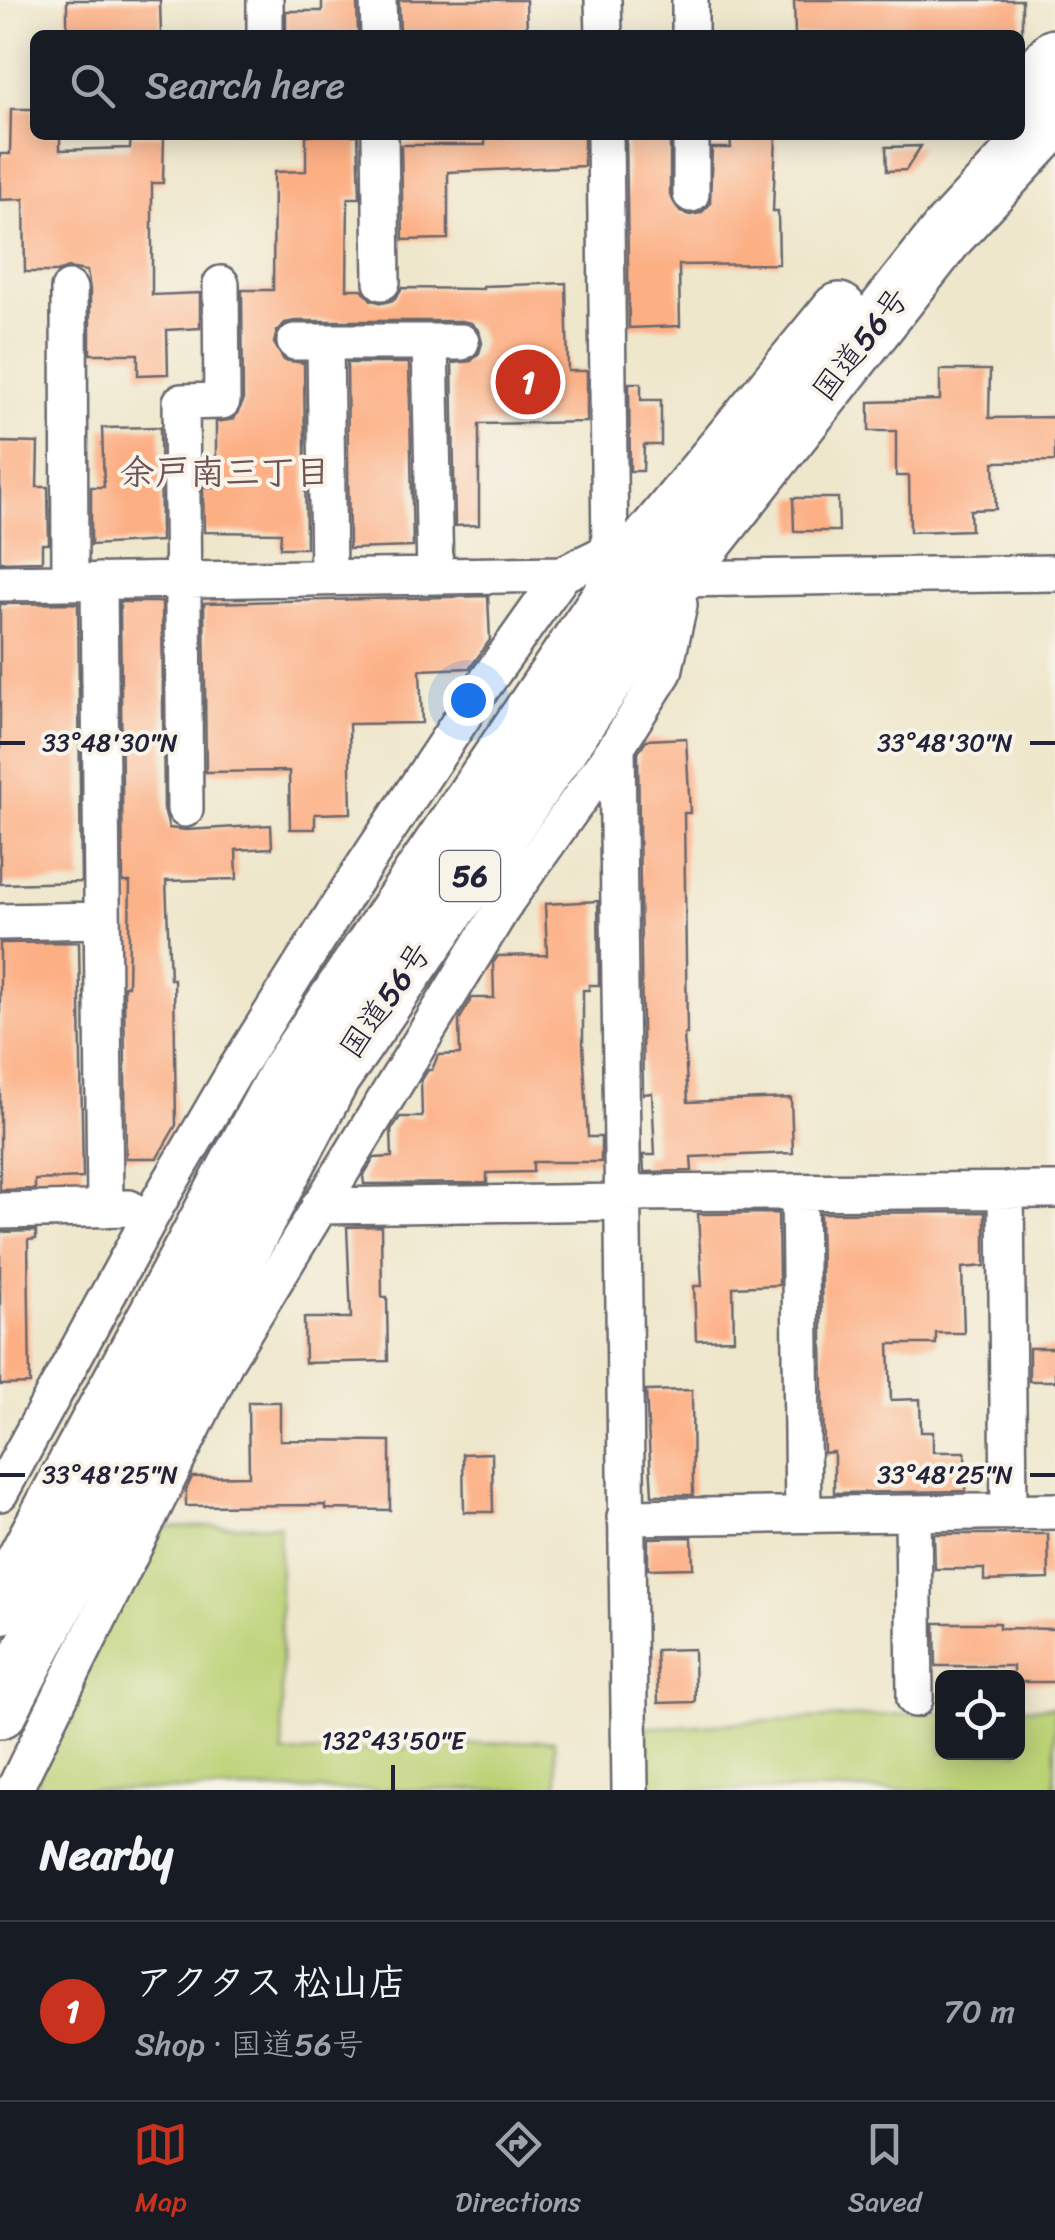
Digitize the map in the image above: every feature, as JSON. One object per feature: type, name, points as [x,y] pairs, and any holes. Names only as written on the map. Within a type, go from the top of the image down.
[{"type":"highway","points":[[1025,92],[1055,58]]},
{"type":"highway","name":"国道56号","points":[[0,1710],[332,1077],[641,562],[1055,118]]},
{"type":"highway","name":"国道56号","points":[[0,1606],[285,1077],[641,562],[897,240],[984,140]]},
{"type":"street","points":[[264,30],[265,0]]},
{"type":"street","points":[[378,0],[379,30]]},
{"type":"street","points":[[603,0],[604,30]]},
{"type":"street","points":[[690,0],[690,30]]},
{"type":"street","points":[[380,140],[382,282]]},
{"type":"street","points":[[14,1790],[227,1360],[507,900],[617,746],[664,672],[680,605],[641,562],[606,140]]},
{"type":"street","points":[[690,140],[691,194]]},
{"type":"street","points":[[184,809],[181,402],[222,402],[222,284]]},
{"type":"street","points":[[69,289],[102,920],[105,1209]]},
{"type":"street","points":[[328,578],[310,342],[445,342],[435,576]]},
{"type":"street","points":[[0,583],[563,574],[641,562],[1055,573]]},
{"type":"street","points":[[0,1494],[154,1208],[235,1071],[358,875],[563,574]]},
{"type":"street","points":[[617,746],[630,1790]]},
{"type":"street","points":[[0,922],[102,920]]},
{"type":"street","points":[[1006,1190],[1009,1512]]},
{"type":"street","points":[[319,1206],[798,1192],[1055,1190]]},
{"type":"street","points":[[798,1192],[803,1514]]},
{"type":"street","points":[[0,1211],[154,1208]]},
{"type":"street","points":[[625,1517],[1055,1511]]},
{"type":"street","points":[[914,1513],[915,1699]]},
{"type":"green space","points":[[279,1525],[283,1754],[554,1740],[558,1790],[37,1790],[38,1761],[155,1528]]},
{"type":"green space","points":[[1055,1707],[1055,1790],[639,1790],[643,1728],[935,1712],[935,1760],[1025,1760],[1025,1708]]},
{"type":"building","points":[[67,0],[160,0],[161,30],[67,30]]},
{"type":"building","points":[[322,0],[357,0],[358,30],[286,30],[286,11],[322,11]]},
{"type":"building","points":[[399,0],[526,0],[527,30],[400,30]]},
{"type":"building","points":[[794,0],[1022,0],[1022,30],[795,30]]},
{"type":"building","points":[[11,109],[30,109],[30,140],[60,140],[60,150],[130,148],[131,140],[164,140],[163,183],[152,183],[152,295],[200,293],[200,328],[167,330],[168,374],[138,375],[138,354],[90,354],[87,271],[68,268],[25,272],[24,199],[0,200],[0,154],[10,154]]},
{"type":"building","points":[[306,140],[358,140],[360,198],[348,198],[347,289],[362,289],[371,300],[394,300],[402,288],[483,289],[566,283],[568,371],[587,371],[587,422],[479,424],[479,525],[455,526],[452,363],[471,361],[479,353],[479,331],[471,323],[461,321],[295,321],[285,323],[277,331],[274,343],[284,360],[304,363],[306,548],[280,548],[281,533],[204,532],[203,486],[216,487],[216,422],[234,419],[243,402],[242,290],[273,290],[274,172],[306,171]]},
{"type":"building","points":[[485,140],[584,140],[584,166],[448,172],[448,239],[403,240],[401,145],[485,145]]},
{"type":"building","points":[[626,140],[670,140],[670,195],[680,212],[690,215],[701,213],[710,204],[712,148],[731,148],[730,140],[776,140],[773,211],[778,211],[779,264],[679,265],[680,326],[629,328]]},
{"type":"building","points":[[921,146],[906,170],[887,171],[886,147]]},
{"type":"building","points":[[347,363],[409,363],[413,547],[349,549]]},
{"type":"building","points":[[940,370],[990,370],[989,418],[1055,417],[1055,461],[994,462],[996,509],[970,510],[971,530],[910,532],[909,476],[896,476],[896,431],[869,431],[869,402],[940,400]]},
{"type":"building","points":[[629,383],[641,383],[641,400],[661,400],[661,445],[644,445],[643,471],[630,471]]},
{"type":"building","points":[[160,427],[161,541],[91,545],[91,487],[104,487],[102,428]]},
{"type":"building","points":[[0,442],[38,443],[37,487],[48,487],[49,544],[42,544],[42,561],[0,562]]},
{"type":"building","points":[[793,498],[838,498],[839,531],[794,531]]},
{"type":"building","points":[[488,596],[490,640],[470,668],[420,670],[422,723],[349,724],[351,813],[315,814],[315,829],[290,829],[289,771],[206,772],[204,603]]},
{"type":"building","points":[[120,602],[162,602],[164,809],[169,828],[271,825],[272,848],[236,850],[237,879],[166,881],[170,979],[174,979],[176,1125],[157,1158],[126,1158],[124,986],[128,986],[130,882],[123,882]]},
{"type":"building","points":[[78,603],[81,882],[0,884],[0,604]]},
{"type":"building","points":[[686,738],[690,813],[684,813],[684,1034],[688,1102],[791,1098],[793,1153],[691,1157],[692,1171],[644,1172],[643,1155],[655,1155],[652,1093],[643,1094],[638,752],[646,740]]},
{"type":"building","points":[[598,901],[599,985],[583,990],[583,1043],[588,1137],[601,1137],[601,1162],[533,1162],[533,1172],[487,1173],[487,1183],[364,1184],[363,1176],[374,1158],[392,1157],[391,1130],[400,1117],[422,1117],[421,1081],[432,1070],[438,1055],[460,1054],[459,1020],[472,998],[494,998],[493,963],[498,956],[547,955],[545,904]]},
{"type":"building","points":[[79,942],[83,1178],[35,1180],[35,1189],[0,1190],[0,943]]},
{"type":"building","points":[[985,1212],[985,1266],[962,1268],[964,1333],[936,1333],[936,1344],[889,1344],[891,1400],[920,1399],[921,1432],[933,1432],[933,1452],[965,1452],[966,1491],[834,1493],[834,1452],[824,1453],[820,1213]]},
{"type":"building","points":[[778,1213],[779,1285],[733,1287],[734,1339],[696,1340],[694,1286],[702,1286],[698,1214]]},
{"type":"building","points":[[381,1226],[388,1361],[305,1363],[304,1318],[351,1318],[347,1227]]},
{"type":"building","points":[[36,1231],[36,1239],[28,1240],[30,1384],[0,1385],[0,1232]]},
{"type":"building","points":[[1029,1348],[1055,1348],[1055,1381],[1029,1381]]},
{"type":"building","points":[[692,1390],[693,1495],[652,1495],[646,1391]]},
{"type":"building","points":[[248,1402],[280,1402],[280,1440],[390,1441],[390,1510],[325,1509],[325,1505],[186,1506],[186,1490],[192,1477],[249,1476]]},
{"type":"building","points":[[492,1453],[493,1512],[464,1512],[463,1454]]},
{"type":"building","points":[[934,1534],[1048,1534],[1049,1579],[984,1581],[984,1569],[935,1569]]},
{"type":"building","points":[[692,1537],[693,1568],[648,1569],[648,1538]]},
{"type":"building","points":[[935,1623],[999,1623],[999,1628],[1055,1629],[1055,1682],[1025,1682],[1025,1670],[1013,1670],[1013,1666],[936,1666]]},
{"type":"building","points":[[694,1649],[695,1702],[658,1703],[656,1650]]},
{"type":"place","name":"アクタス 松山店","points":[[528,382]]},
{"type":"district","name":"余戸南三丁目","points":[[225,472]]}]
